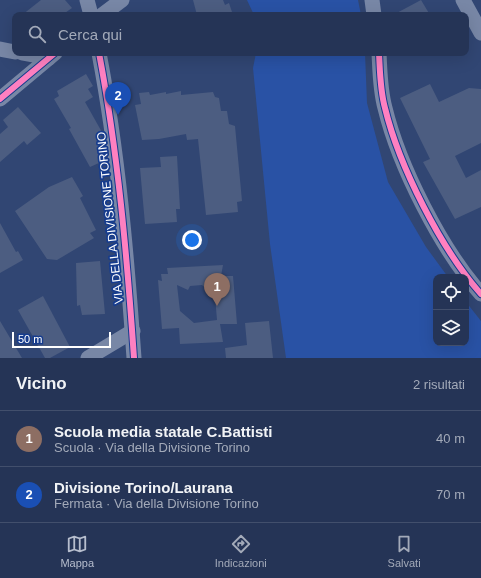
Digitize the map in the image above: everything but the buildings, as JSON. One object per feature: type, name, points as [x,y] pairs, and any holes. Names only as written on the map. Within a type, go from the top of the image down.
[{"type":"street","points":[[87,0],[90,12]]},
{"type":"street","points":[[106,12],[122,0]]},
{"type":"street","points":[[372,0],[374,12]]},
{"type":"street","points":[[464,0],[481,33]]},
{"type":"street","points":[[0,49],[12,51]]},
{"type":"street","points":[[0,99],[52,56]]},
{"type":"street","name":"VIA DELLA DIVISIONE TORINO","points":[[100,56],[112,125],[133,331],[134,358]]},
{"type":"street","points":[[379,56],[384,106],[391,132],[402,160],[442,238],[458,264],[481,294]]},
{"type":"street","points":[[88,358],[133,331]]},
{"type":"shaded area","points":[[247,0],[358,0],[360,12],[253,12]]},
{"type":"shaded area","points":[[255,56],[365,56],[367,103],[388,182],[426,247],[446,274],[433,274],[433,346],[469,346],[469,306],[481,321],[481,358],[286,358],[270,244],[253,68]]},
{"type":"cycle path","points":[[0,99],[51,56]]},
{"type":"cycle path","points":[[100,56],[117,167],[134,358]]},
{"type":"cycle path","points":[[379,56],[383,101],[400,155],[423,206],[437,231],[451,254],[481,294]]},
{"type":"place","name":"Divisione Torino/Laurana","points":[[118,115]]},
{"type":"place","name":"Scuola media statale C.Battisti","points":[[217,306]]}]
